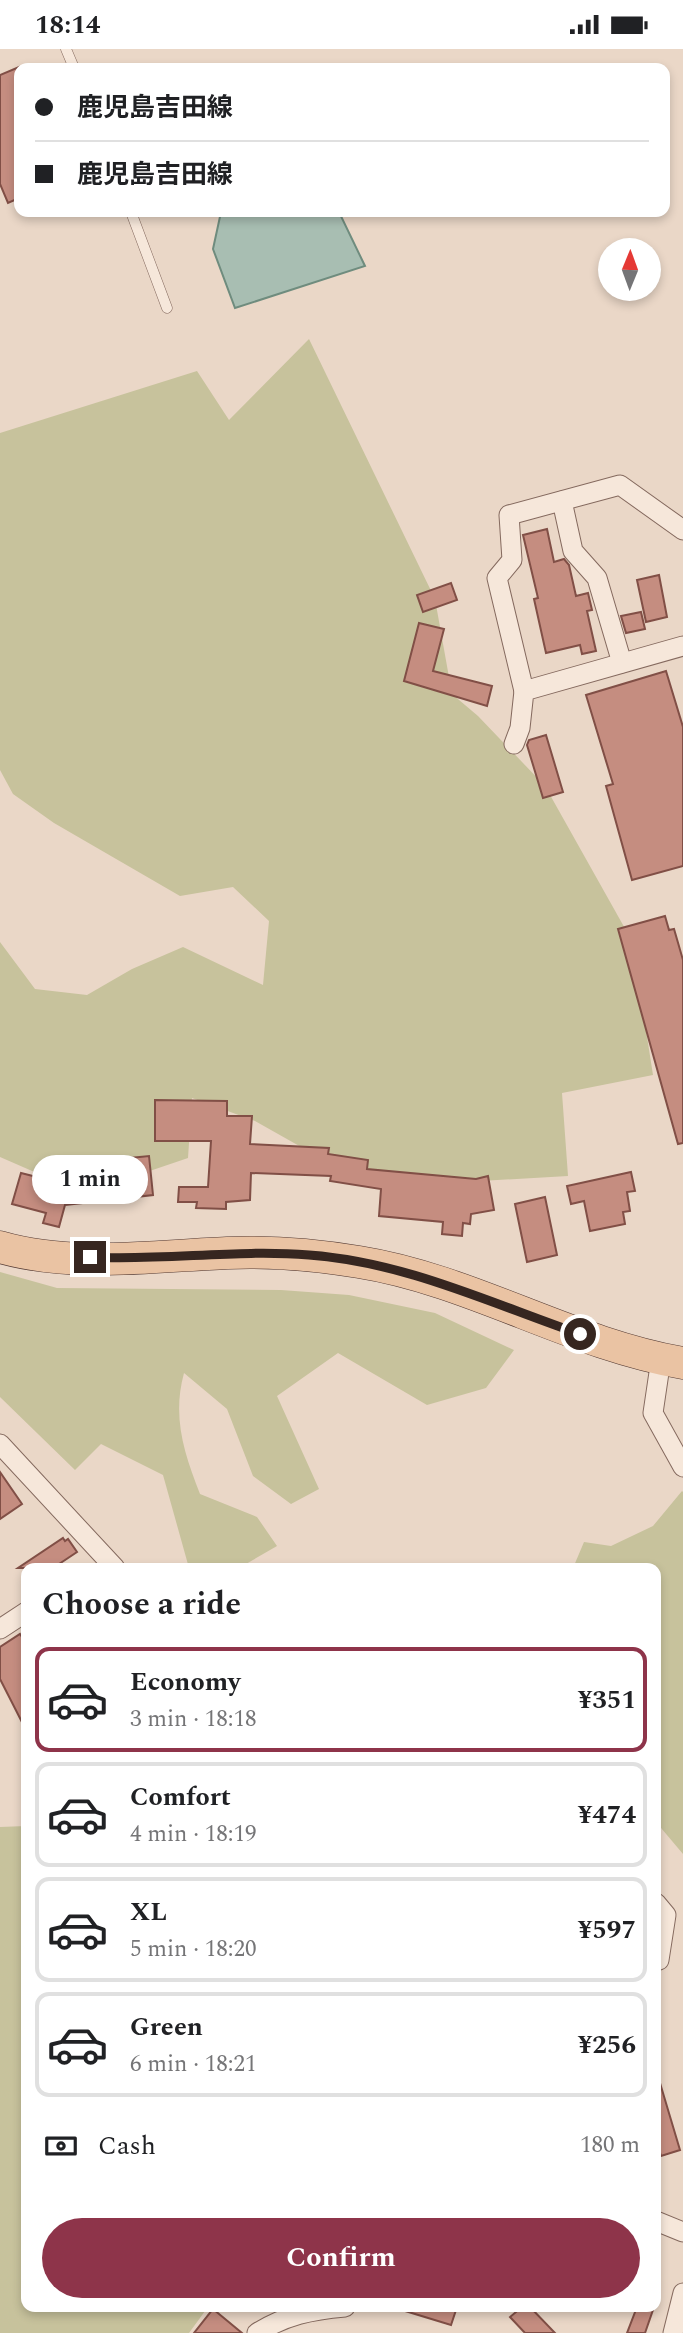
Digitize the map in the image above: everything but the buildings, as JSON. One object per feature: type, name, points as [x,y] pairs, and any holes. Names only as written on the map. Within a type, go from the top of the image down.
[{"type":"main road","points":[[0,1247],[45,1255],[113,1258],[265,1252],[363,1263],[463,1289],[544,1322],[672,1361]]},
{"type":"street","points":[[514,744],[520,728],[524,691],[498,578],[512,560],[509,515],[620,485],[683,530]]},
{"type":"street","points":[[562,501],[573,551],[597,578],[622,663]]},
{"type":"street","points":[[524,691],[622,663],[682,652]]},
{"type":"street","points":[[672,1361],[653,1413],[683,1467]]},
{"type":"street","points":[[0,1444],[103,1563]]},
{"type":"street","points":[[0,1629],[21,1615]]},
{"type":"street","points":[[661,1909],[666,1915],[661,1947]]},
{"type":"street","points":[[661,2223],[683,2232]]},
{"type":"street","points":[[673,2333],[683,2293]]},
{"type":"street","points":[[257,2333],[281,2319],[301,2312]]},
{"type":"lane","points":[[133,217],[167,308]]},
{"type":"shaded area","points":[[220,217],[341,217],[365,266],[235,308],[213,249]]},
{"type":"shaded area","points":[[309,339],[435,599],[452,694],[478,716],[545,786],[632,941],[653,1075],[562,1093],[568,1176],[412,1185],[333,1165],[255,1121],[192,1098],[188,1158],[135,1176],[39,1174],[0,1157],[0,942],[35,989],[87,995],[132,969],[183,947],[263,985],[269,921],[233,887],[180,896],[54,823],[13,794],[0,770],[0,433],[197,371],[229,420]]},
{"type":"shaded area","points":[[0,1272],[57,1288],[281,1290],[349,1295],[435,1313],[514,1350],[486,1388],[427,1405],[338,1353],[277,1396],[319,1489],[291,1504],[253,1476],[227,1409],[184,1373],[179,1405],[180,1420],[189,1464],[200,1494],[257,1517],[277,1546],[248,1563],[188,1563],[163,1475],[101,1444],[75,1470],[0,1397]]},
{"type":"shaded area","points":[[682,1491],[683,1854],[661,1828],[661,1563],[575,1563],[584,1542],[611,1546],[653,1526]]},
{"type":"shaded area","points":[[21,1826],[21,2312],[204,2312],[189,2333],[0,2333],[0,1827]]},
{"type":"route","points":[[90,1257],[265,1252],[312,1255],[363,1263],[463,1289],[580,1334]]}]
